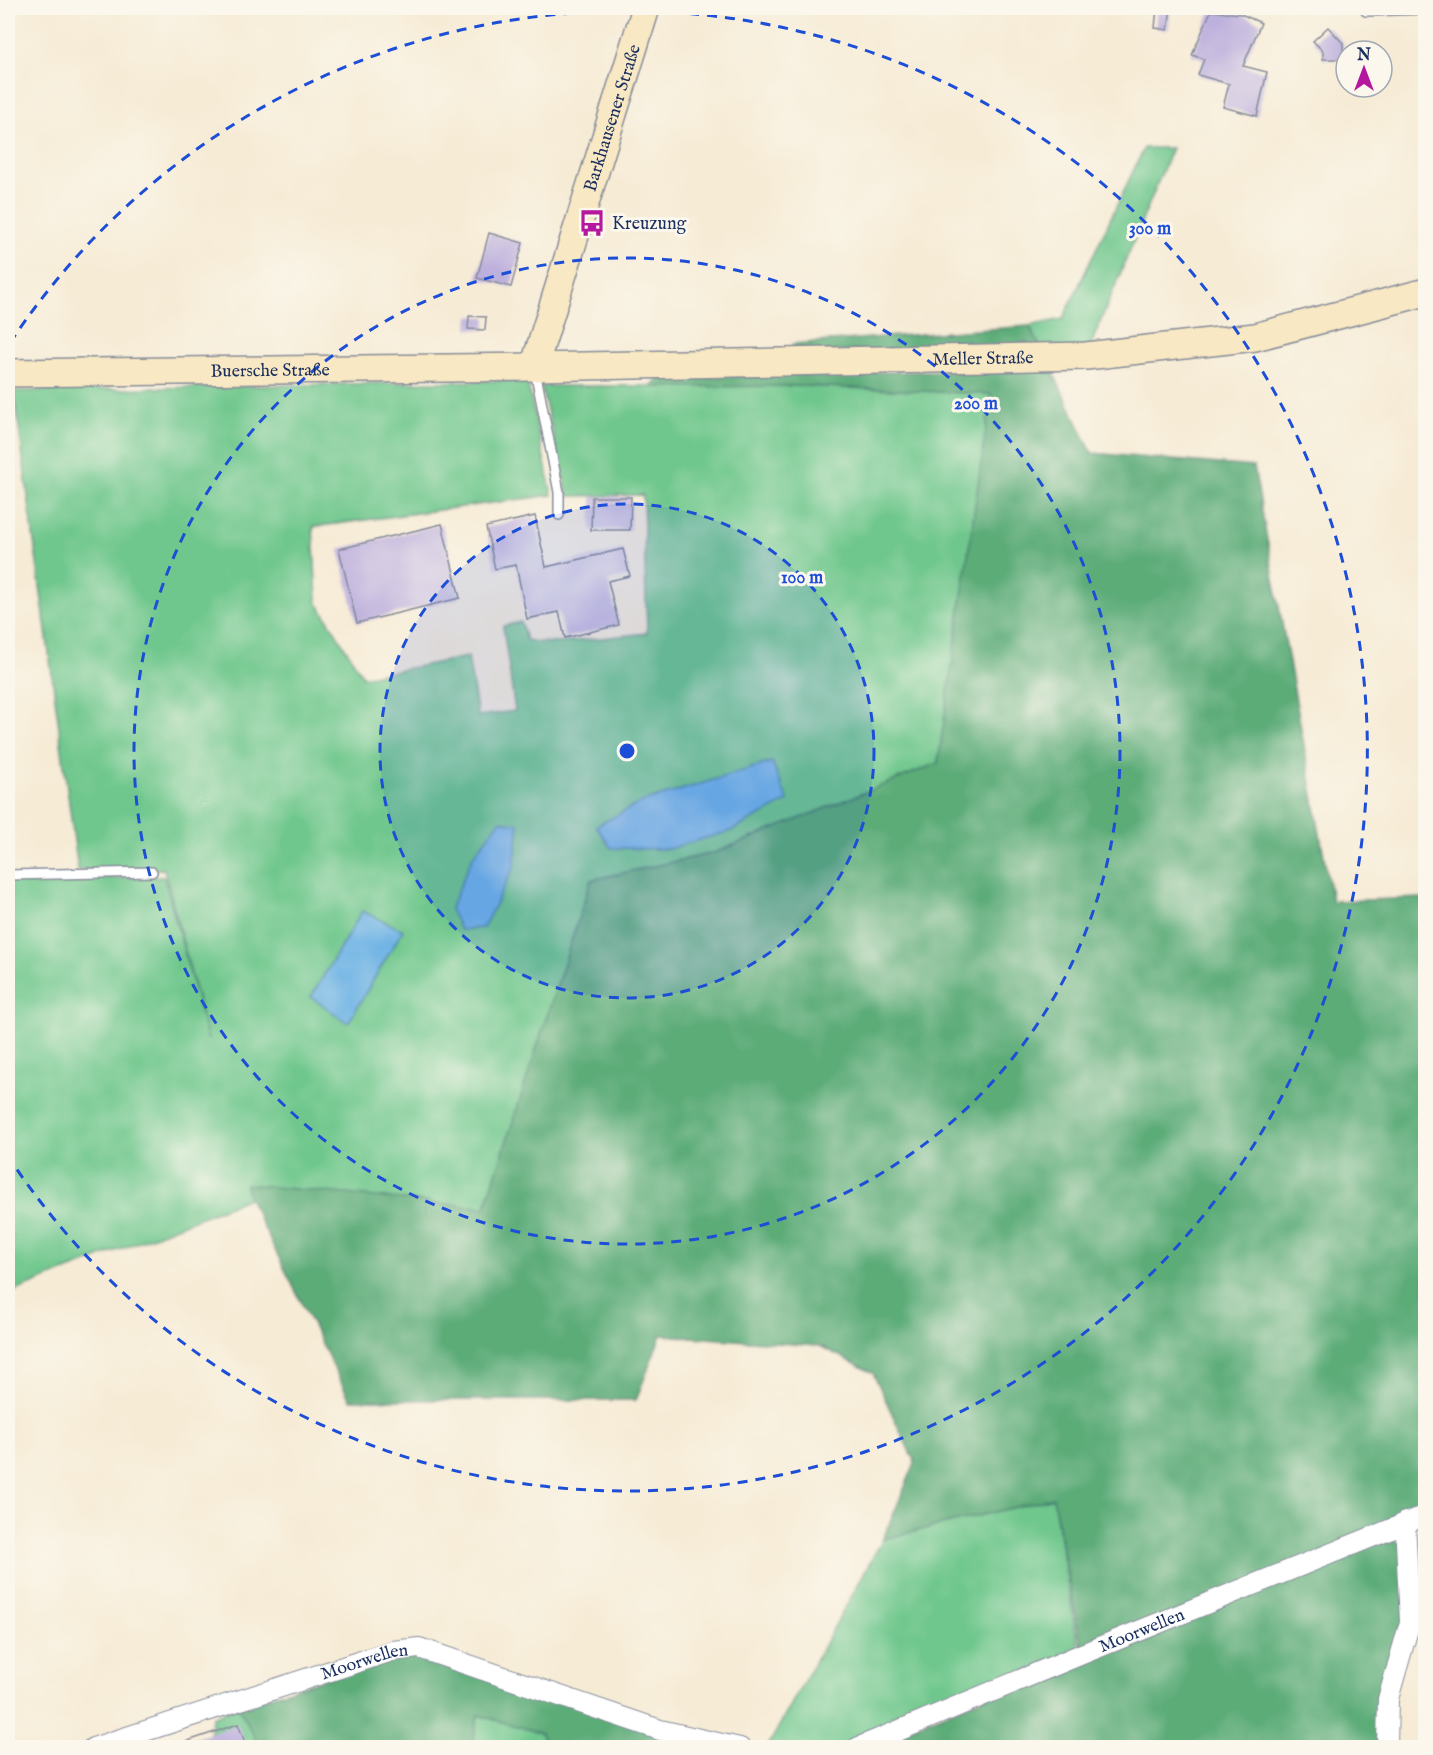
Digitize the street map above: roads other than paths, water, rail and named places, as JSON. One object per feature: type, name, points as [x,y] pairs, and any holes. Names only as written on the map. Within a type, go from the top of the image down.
[{"type":"main road","name":"Barkhausener Straße","points":[[534,367],[646,8]]},
{"type":"main road","name":"Meller Straße","points":[[534,367],[1086,356],[1255,337],[1425,292]]},
{"type":"main road","name":"Buersche Straße","points":[[8,373],[534,367]]},
{"type":"street","name":"Moorwellen","points":[[857,1748],[1071,1658],[1425,1515]]},
{"type":"street","points":[[1387,1748],[1388,1699],[1410,1622],[1405,1522]]},
{"type":"street","name":"Moorwellen","points":[[93,1748],[392,1651],[419,1648],[660,1730],[740,1748]]},
{"type":"lane","points":[[1366,11],[1425,9]]},
{"type":"lane","points":[[534,367],[559,492],[560,515]]},
{"type":"lane","points":[[8,875],[152,872]]},
{"type":"water","points":[[772,762],[788,801],[731,831],[668,849],[611,848],[596,826],[642,802]]},
{"type":"water","points":[[500,821],[519,824],[514,867],[483,928],[460,930],[450,909],[473,856]]},
{"type":"water","points":[[362,911],[403,930],[348,1023],[311,997]]},
{"type":"place","name":"Kreuzung","points":[[592,223]]}]
